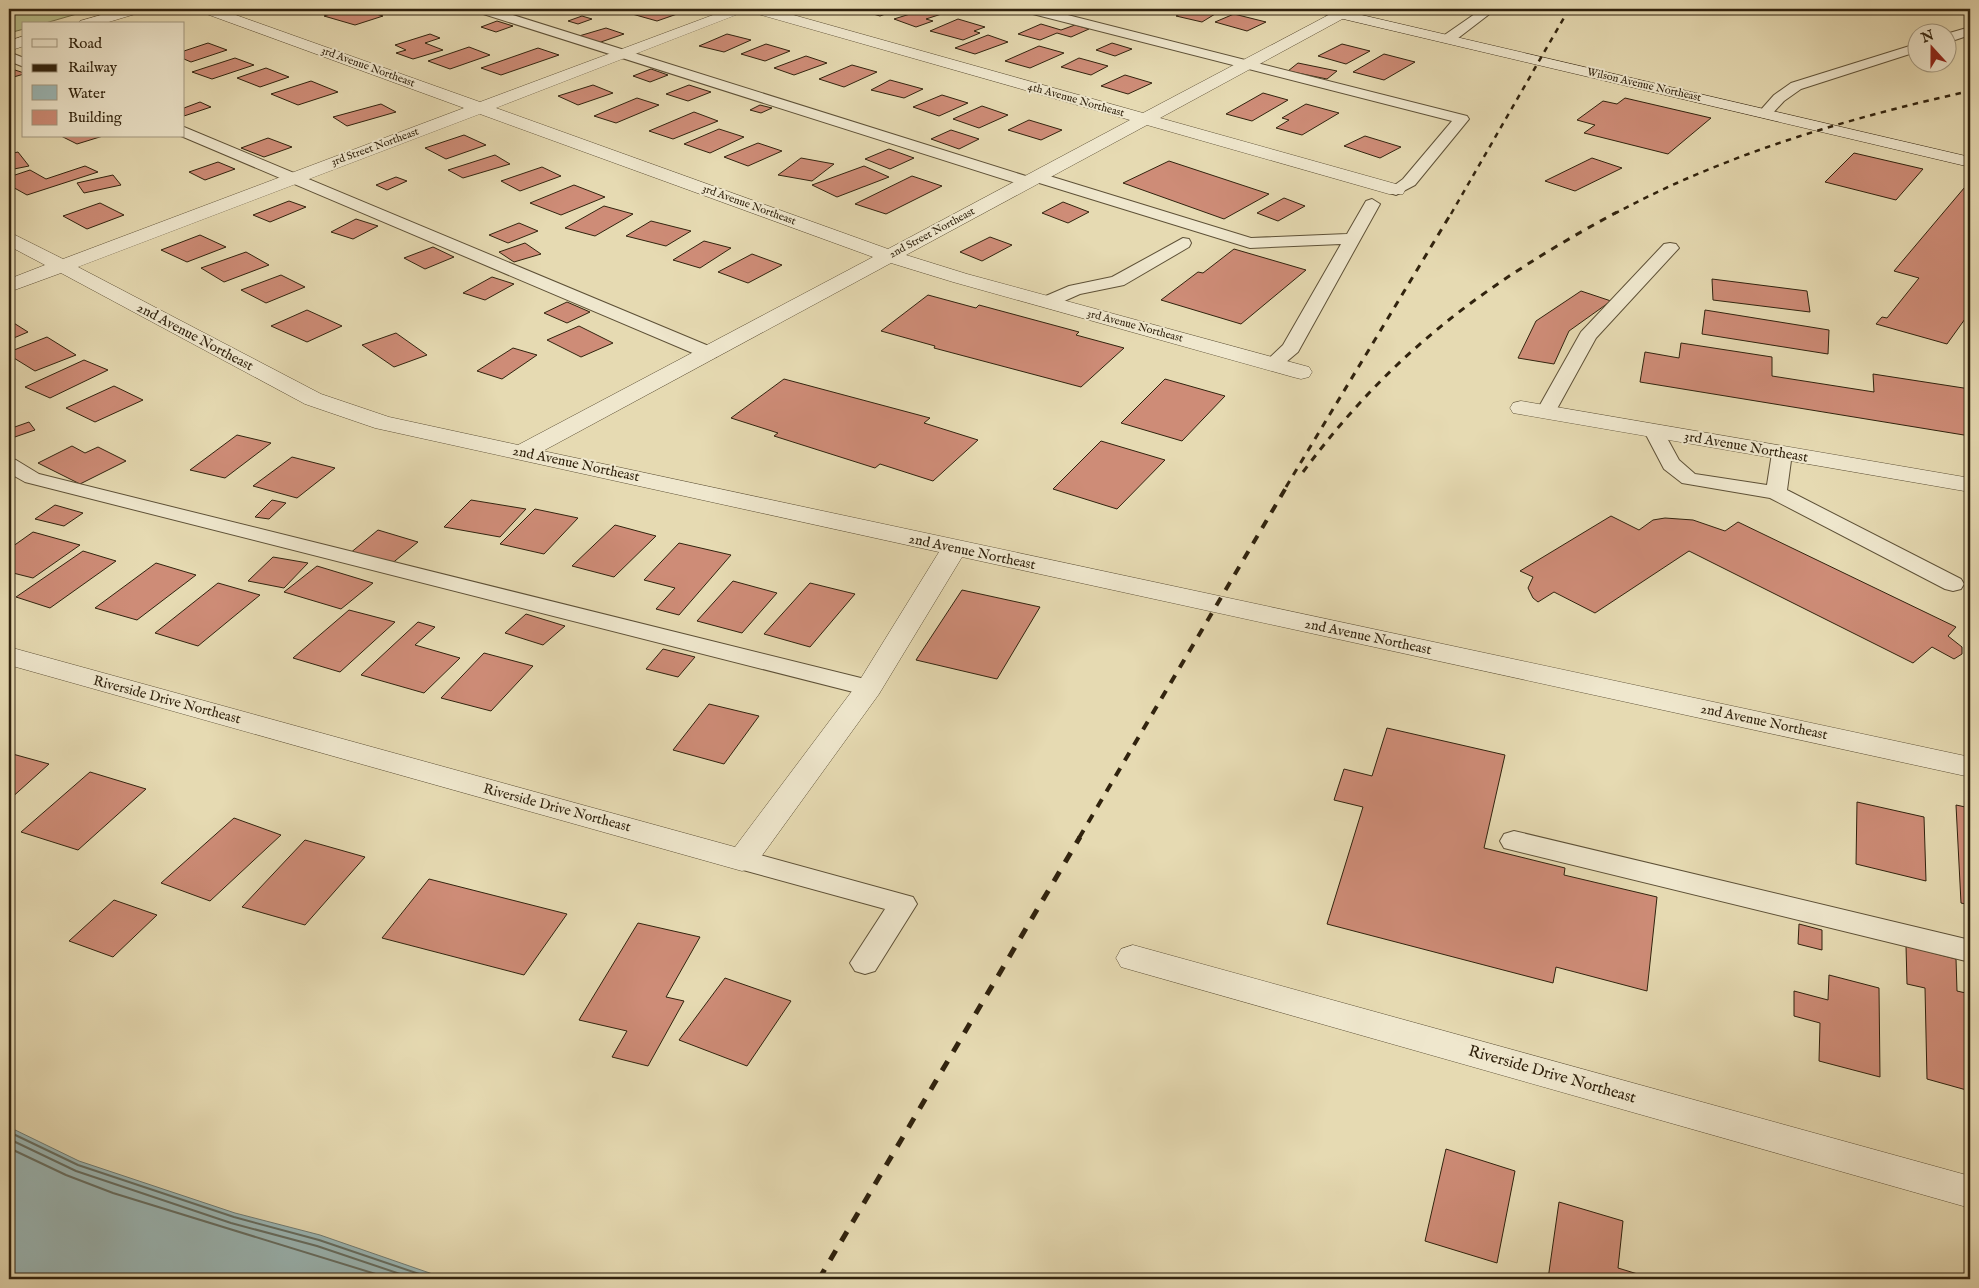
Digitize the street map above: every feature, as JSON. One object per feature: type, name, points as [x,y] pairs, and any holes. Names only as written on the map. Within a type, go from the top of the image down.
[{"type":"street","points":[[92,22],[137,9]]},
{"type":"street","name":"3rd Avenue Northeast","points":[[206,9],[890,256],[1047,302],[1301,372]]},
{"type":"street","name":"3rd Street Northeast","points":[[9,286],[742,9]]},
{"type":"street","name":"4th Avenue Northeast","points":[[756,9],[1396,190]]},
{"type":"street","name":"Wilson Avenue Northeast","points":[[1318,9],[1970,162]]},
{"type":"street","name":"2nd Street Northeast","points":[[523,452],[1342,14]]},
{"type":"street","points":[[9,46],[22,42]]},
{"type":"street","name":"2nd Avenue Northeast","points":[[9,238],[313,399],[383,423],[1970,767]]},
{"type":"street","name":"3rd Avenue Northeast","points":[[1521,408],[1970,485]]},
{"type":"street","points":[[742,860],[868,688],[954,548]]},
{"type":"street","name":"Riverside Drive Northeast","points":[[9,656],[742,860]]},
{"type":"street","name":"Riverside Drive Northeast","points":[[1133,958],[1970,1192]]},
{"type":"lane","points":[[482,9],[1032,179],[1250,243],[1352,239]]},
{"type":"lane","points":[[1030,9],[1462,119],[1409,182],[1396,190]]},
{"type":"lane","points":[[1448,39],[1490,9]]},
{"type":"lane","points":[[1956,36],[1970,31]]},
{"type":"lane","points":[[1765,114],[1779,98],[1796,86],[1906,51]]},
{"type":"lane","points":[[9,56],[22,62]]},
{"type":"lane","points":[[185,132],[291,179],[709,353]]},
{"type":"lane","points":[[1272,364],[1291,348],[1372,204]]},
{"type":"lane","points":[[1047,302],[1075,290],[1118,281],[1183,243]]},
{"type":"lane","points":[[1546,412],[1588,336],[1670,248]]},
{"type":"lane","points":[[1654,431],[1669,462],[1677,473],[1689,479],[1776,493],[1953,584]]},
{"type":"lane","points":[[1776,493],[1782,453]]},
{"type":"lane","points":[[9,464],[32,478],[868,688]]},
{"type":"lane","points":[[1514,841],[1970,951]]},
{"type":"lane","points":[[742,860],[903,904],[865,963]]},
{"type":"green space","points":[[9,9],[94,9],[49,22],[22,22],[22,30],[9,33]]},
{"type":"water","points":[[9,1127],[79,1161],[235,1213],[320,1235],[447,1279],[9,1279]]},
{"type":"building","points":[[346,9],[358,9],[383,16],[355,25],[324,16]]},
{"type":"building","points":[[633,9],[665,9],[680,13],[657,21],[625,12]]},
{"type":"building","points":[[856,9],[899,9],[880,16]]},
{"type":"building","points":[[926,9],[954,10],[926,19],[933,21],[916,27],[894,19]]},
{"type":"building","points":[[1125,9],[1152,9],[1141,13]]},
{"type":"building","points":[[1190,9],[1220,11],[1202,22],[1176,16]]},
{"type":"building","points":[[1234,14],[1266,22],[1247,31],[1215,22]]},
{"type":"building","points":[[582,16],[592,19],[578,24],[568,21]]},
{"type":"building","points":[[958,19],[985,27],[974,31],[980,33],[963,40],[930,31]]},
{"type":"building","points":[[497,21],[513,26],[496,32],[481,27]]},
{"type":"building","points":[[1041,24],[1061,30],[1075,25],[1089,29],[1071,37],[1057,33],[1040,40],[1018,34]]},
{"type":"building","points":[[606,28],[624,34],[598,43],[579,36]]},
{"type":"building","points":[[430,34],[440,38],[425,43],[443,50],[413,59],[396,53],[406,50],[395,45]]},
{"type":"building","points":[[727,34],[751,40],[724,52],[699,46]]},
{"type":"building","points":[[988,35],[1008,42],[975,54],[955,48]]},
{"type":"building","points":[[208,43],[227,50],[191,62],[185,59],[185,51]]},
{"type":"building","points":[[1112,43],[1132,49],[1115,56],[1096,50]]},
{"type":"building","points":[[766,44],[790,51],[765,61],[741,54]]},
{"type":"building","points":[[1342,44],[1370,51],[1346,64],[1318,56]]},
{"type":"building","points":[[1039,46],[1064,53],[1030,68],[1005,61]]},
{"type":"building","points":[[469,47],[490,55],[450,69],[428,61]]},
{"type":"building","points":[[538,48],[559,55],[501,75],[481,68]]},
{"type":"building","points":[[1384,54],[1415,62],[1384,80],[1353,72]]},
{"type":"building","points":[[806,56],[827,63],[794,75],[774,68]]},
{"type":"building","points":[[235,58],[254,65],[212,79],[192,72]]},
{"type":"building","points":[[1079,58],[1108,66],[1091,75],[1061,67]]},
{"type":"building","points":[[1298,63],[1337,71],[1327,79],[1288,71]]},
{"type":"building","points":[[852,65],[877,72],[844,87],[819,79]]},
{"type":"building","points":[[9,68],[22,72],[22,75],[10,78]]},
{"type":"building","points":[[266,68],[289,77],[260,87],[237,78]]},
{"type":"building","points":[[651,69],[668,75],[650,82],[633,76]]},
{"type":"building","points":[[1125,75],[1152,83],[1128,94],[1101,86]]},
{"type":"building","points":[[890,80],[923,89],[904,98],[871,90]]},
{"type":"building","points":[[311,81],[338,92],[298,105],[271,94]]},
{"type":"building","points":[[593,85],[613,93],[578,105],[558,96]]},
{"type":"building","points":[[689,85],[711,92],[688,101],[666,94]]},
{"type":"building","points":[[1263,93],[1288,100],[1252,121],[1226,114]]},
{"type":"building","points":[[942,95],[968,103],[939,116],[913,107]]},
{"type":"building","points":[[637,98],[659,105],[616,123],[594,116]]},
{"type":"building","points":[[1625,98],[1711,118],[1668,154],[1584,133],[1595,125],[1577,120],[1603,101],[1617,104]]},
{"type":"building","points":[[200,102],[211,107],[185,116],[185,108]]},
{"type":"building","points":[[381,104],[396,112],[347,126],[333,117]]},
{"type":"building","points":[[1306,104],[1339,113],[1302,135],[1276,128],[1289,120],[1282,118]]},
{"type":"building","points":[[760,105],[772,108],[761,113],[750,110]]},
{"type":"building","points":[[982,106],[1008,115],[979,128],[953,119]]},
{"type":"building","points":[[694,112],[718,121],[673,139],[649,131]]},
{"type":"building","points":[[1029,120],[1062,130],[1041,140],[1008,130]]},
{"type":"building","points":[[719,129],[744,137],[710,153],[684,144]]},
{"type":"building","points":[[951,130],[979,139],[959,149],[931,139]]},
{"type":"building","points":[[464,135],[486,145],[446,159],[425,148]]},
{"type":"building","points":[[1365,136],[1401,147],[1380,158],[1344,146]]},
{"type":"building","points":[[65,138],[96,138],[77,144]]},
{"type":"building","points":[[268,138],[292,147],[264,157],[241,148]]},
{"type":"building","points":[[758,143],[782,151],[748,166],[724,157]]},
{"type":"building","points":[[889,149],[914,158],[890,169],[865,159]]},
{"type":"building","points":[[18,152],[29,166],[9,170],[9,154]]},
{"type":"building","points":[[1854,153],[1923,169],[1896,200],[1825,182]]},
{"type":"building","points":[[495,155],[510,164],[463,178],[448,170]]},
{"type":"building","points":[[801,158],[834,164],[812,181],[778,175]]},
{"type":"building","points":[[1592,158],[1622,168],[1575,191],[1545,181]]},
{"type":"building","points":[[1169,161],[1269,194],[1224,219],[1123,183]]},
{"type":"building","points":[[218,162],[235,169],[205,180],[189,172]]},
{"type":"building","points":[[85,166],[98,172],[27,195],[9,185],[9,177],[30,170],[46,179]]},
{"type":"building","points":[[864,166],[889,177],[837,197],[812,185]]},
{"type":"building","points":[[542,167],[561,176],[520,191],[501,181]]},
{"type":"building","points":[[113,175],[121,185],[84,193],[77,183]]},
{"type":"building","points":[[912,176],[942,186],[886,214],[855,204]]},
{"type":"building","points":[[396,177],[407,181],[387,190],[376,185]]},
{"type":"building","points":[[1970,181],[1970,312],[1947,344],[1876,324],[1882,317],[1887,318],[1919,278],[1894,271]]},
{"type":"building","points":[[574,185],[605,197],[561,215],[530,203]]},
{"type":"building","points":[[1284,198],[1305,206],[1278,221],[1257,213]]},
{"type":"building","points":[[289,201],[306,207],[270,222],[253,215]]},
{"type":"building","points":[[1063,202],[1089,212],[1068,223],[1042,213]]},
{"type":"building","points":[[100,203],[124,215],[87,229],[63,216]]},
{"type":"building","points":[[604,206],[633,214],[595,236],[565,228]]},
{"type":"building","points":[[356,219],[378,226],[353,239],[331,232]]},
{"type":"building","points":[[651,221],[691,231],[666,246],[626,236]]},
{"type":"building","points":[[519,223],[538,231],[508,243],[489,235]]},
{"type":"building","points":[[200,235],[226,247],[187,262],[161,250]]},
{"type":"building","points":[[990,237],[1012,245],[982,261],[960,252]]},
{"type":"building","points":[[704,241],[731,248],[700,268],[673,260]]},
{"type":"building","points":[[525,243],[541,254],[514,262],[499,252]]},
{"type":"building","points":[[433,247],[454,257],[425,269],[404,258]]},
{"type":"building","points":[[1234,249],[1306,270],[1241,324],[1161,300],[1198,272],[1203,273]]},
{"type":"building","points":[[246,252],[269,265],[224,282],[201,268]]},
{"type":"building","points":[[752,254],[782,265],[748,283],[718,272]]},
{"type":"building","points":[[281,275],[305,287],[266,303],[241,290]]},
{"type":"building","points":[[492,277],[514,284],[485,300],[463,293]]},
{"type":"building","points":[[1712,279],[1807,291],[1810,312],[1713,300]]},
{"type":"building","points":[[1581,291],[1611,301],[1569,331],[1554,364],[1518,358],[1536,321]]},
{"type":"building","points":[[928,295],[976,308],[979,305],[1079,332],[1076,335],[1124,348],[1081,387],[934,348],[935,346],[881,331]]},
{"type":"building","points":[[567,302],[590,312],[567,323],[544,313]]},
{"type":"building","points":[[307,310],[342,326],[307,342],[271,326]]},
{"type":"building","points":[[1705,310],[1829,330],[1828,354],[1702,334]]},
{"type":"building","points":[[9,320],[28,332],[9,340]]},
{"type":"building","points":[[579,326],[613,343],[581,357],[547,340]]},
{"type":"building","points":[[396,333],[427,355],[394,367],[362,345]]},
{"type":"building","points":[[47,337],[76,355],[35,371],[9,355],[9,352]]},
{"type":"building","points":[[1681,343],[1772,357],[1772,376],[1874,392],[1873,374],[1970,389],[1970,436],[1640,382],[1645,352],[1679,358]]},
{"type":"building","points":[[513,348],[537,355],[502,379],[477,371]]},
{"type":"building","points":[[84,360],[108,370],[50,398],[25,387]]},
{"type":"building","points":[[784,379],[930,418],[924,423],[978,440],[933,481],[880,464],[875,468],[774,436],[778,433],[731,418]]},
{"type":"building","points":[[1165,379],[1225,396],[1182,441],[1121,423]]},
{"type":"building","points":[[114,386],[143,400],[95,422],[66,408]]},
{"type":"building","points":[[29,422],[35,430],[9,439],[9,429]]},
{"type":"building","points":[[237,435],[271,443],[225,478],[190,470]]},
{"type":"building","points":[[1101,441],[1165,460],[1117,509],[1053,489]]},
{"type":"building","points":[[72,446],[85,453],[98,447],[126,461],[80,484],[38,463]]},
{"type":"building","points":[[292,457],[335,468],[297,498],[253,486]]},
{"type":"building","points":[[272,500],[286,503],[269,519],[255,517]]},
{"type":"building","points":[[471,500],[526,509],[500,537],[444,527]]},
{"type":"building","points":[[55,505],[83,513],[64,526],[35,519]]},
{"type":"building","points":[[535,509],[578,518],[544,554],[500,544]]},
{"type":"building","points":[[1611,516],[1639,530],[1653,520],[1665,518],[1693,520],[1725,531],[1738,522],[1956,627],[1948,636],[1962,647],[1962,654],[1954,659],[1932,647],[1913,663],[1689,551],[1595,613],[1554,592],[1538,602],[1533,598],[1528,588],[1533,577],[1520,571]]},
{"type":"building","points":[[615,525],[656,536],[614,577],[572,566]]},
{"type":"building","points":[[378,530],[418,542],[390,565],[349,554]]},
{"type":"building","points":[[33,532],[80,545],[33,578],[9,572],[9,549]]},
{"type":"building","points":[[679,543],[731,555],[679,615],[656,609],[675,588],[644,580]]},
{"type":"building","points":[[83,551],[116,561],[50,608],[16,597]]},
{"type":"building","points":[[273,557],[308,563],[284,588],[248,581]]},
{"type":"building","points":[[156,563],[196,575],[137,620],[95,608]]},
{"type":"building","points":[[317,566],[373,583],[341,609],[284,592]]},
{"type":"building","points":[[733,581],[777,593],[742,633],[697,621]]},
{"type":"building","points":[[218,583],[260,595],[198,646],[155,633]]},
{"type":"building","points":[[810,583],[855,594],[810,647],[764,634]]},
{"type":"building","points":[[962,590],[1040,607],[997,679],[916,660]]},
{"type":"building","points":[[349,610],[395,622],[340,672],[293,658]]},
{"type":"building","points":[[526,614],[565,626],[543,645],[505,633]]},
{"type":"building","points":[[418,622],[435,627],[415,645],[460,658],[424,693],[361,675]]},
{"type":"building","points":[[663,649],[695,657],[678,677],[646,669]]},
{"type":"building","points":[[484,653],[533,666],[491,711],[441,698]]},
{"type":"building","points":[[709,704],[759,716],[724,764],[673,750]]},
{"type":"building","points":[[1387,728],[1505,755],[1484,848],[1565,868],[1564,875],[1657,897],[1647,991],[1556,967],[1553,983],[1327,924],[1363,807],[1334,800],[1344,769],[1372,776]]},
{"type":"building","points":[[9,753],[49,764],[9,800]]},
{"type":"building","points":[[90,772],[146,789],[78,850],[21,832]]},
{"type":"building","points":[[1857,802],[1924,817],[1926,881],[1856,864]]},
{"type":"building","points":[[1956,805],[1970,808],[1970,905],[1961,903]]},
{"type":"building","points":[[234,818],[281,835],[210,901],[161,883]]},
{"type":"building","points":[[305,840],[365,857],[305,925],[242,907]]},
{"type":"building","points":[[429,879],[567,914],[524,975],[382,938]]},
{"type":"building","points":[[114,900],[157,915],[113,957],[69,941]]},
{"type":"building","points":[[638,923],[700,937],[666,997],[684,1001],[648,1066],[612,1057],[627,1031],[579,1020]]},
{"type":"building","points":[[1799,924],[1822,930],[1822,950],[1798,944]]},
{"type":"building","points":[[1906,946],[1956,959],[1957,991],[1970,994],[1970,1091],[1927,1079],[1925,988],[1907,984]]},
{"type":"building","points":[[1829,975],[1879,988],[1880,1077],[1819,1061],[1820,1023],[1794,1016],[1794,991],[1828,1000]]},
{"type":"building","points":[[725,978],[791,1001],[747,1066],[679,1040]]},
{"type":"building","points":[[1446,1149],[1515,1171],[1497,1263],[1425,1241]]},
{"type":"building","points":[[1559,1202],[1623,1221],[1618,1268],[1654,1279],[1548,1279]]},
{"type":"railway","points":[[1451,214],[1569,9]]},
{"type":"railway","points":[[1614,214],[1699,173],[1788,140],[1879,113],[1970,91]]},
{"type":"railway","points":[[1286,487],[1452,212]]},
{"type":"railway","points":[[1303,472],[1337,429],[1371,391],[1444,324],[1525,266],[1617,212]]},
{"type":"railway","points":[[1079,838],[1287,486]]},
{"type":"railway","points":[[819,1279],[1080,837]]}]
